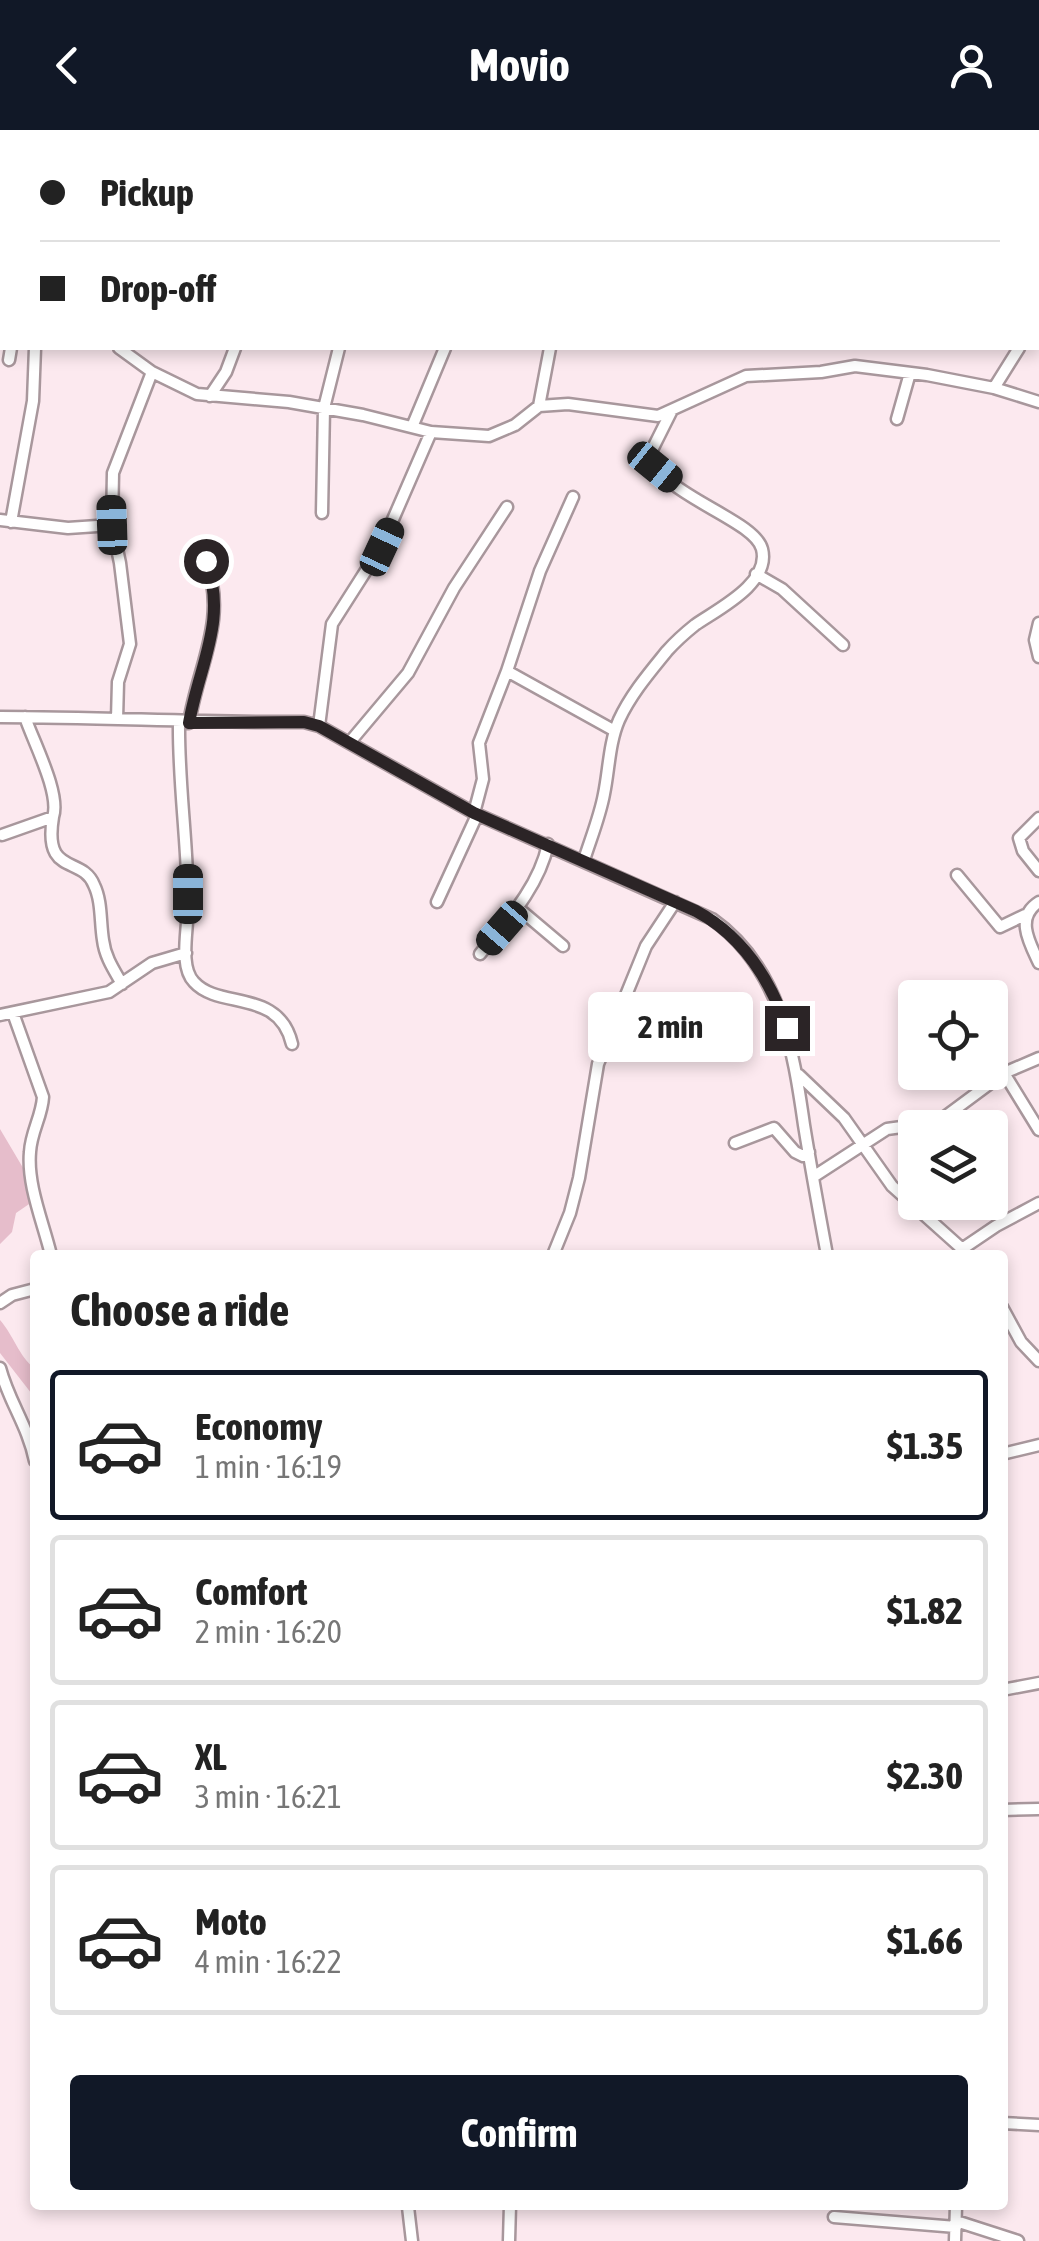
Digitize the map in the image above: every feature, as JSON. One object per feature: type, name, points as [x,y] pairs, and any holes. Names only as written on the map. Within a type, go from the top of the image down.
[{"type":"street","points":[[35,350],[33,401],[5,521],[68,528],[112,525]]},
{"type":"street","points":[[122,350],[152,372],[197,394],[324,408],[431,432],[489,436],[515,426],[539,406],[568,404],[646,416],[672,411],[746,376],[855,366],[994,388],[1039,402]]},
{"type":"street","points":[[210,396],[234,350]]},
{"type":"street","points":[[322,512],[324,408],[338,350]]},
{"type":"street","points":[[412,427],[444,350]]},
{"type":"street","points":[[539,406],[550,350]]},
{"type":"street","points":[[994,388],[1019,350]]},
{"type":"street","points":[[117,719],[118,682],[130,644],[112,525],[113,473],[152,372]]},
{"type":"street","points":[[897,418],[910,372]]},
{"type":"street","points":[[397,424],[422,404]]},
{"type":"street","points":[[584,860],[601,808],[615,731],[634,695],[675,642],[732,603],[756,574],[763,556],[750,532],[693,498],[655,467],[650,452],[672,411]]},
{"type":"street","points":[[319,726],[332,624],[382,547],[431,432]]},
{"type":"street","points":[[437,902],[476,814],[482,779],[480,744],[540,571],[573,497]]},
{"type":"street","points":[[350,742],[408,673],[444,604],[507,507]]},
{"type":"street","points":[[206,561],[215,589],[216,611],[178,753],[188,866],[186,953],[190,976],[197,986],[274,1013],[289,1029],[292,1044]]},
{"type":"street","points":[[756,574],[782,588],[843,645]]},
{"type":"street","points":[[1039,623],[1035,640],[1039,657]]},
{"type":"street","points":[[507,671],[615,731]]},
{"type":"street","points":[[25,716],[54,794],[56,808],[50,845],[63,861],[89,876],[96,889],[103,941],[122,984]]},
{"type":"street","points":[[0,717],[304,722],[319,726],[476,814],[712,919],[740,942],[776,996],[798,1074],[827,1250]]},
{"type":"street","points":[[2,835],[52,817]]},
{"type":"street","points":[[1039,818],[1018,838],[1039,871]]},
{"type":"street","points":[[480,954],[518,908],[542,866],[548,844]]},
{"type":"street","points":[[958,875],[996,925],[1024,915],[1039,902]]},
{"type":"street","points":[[555,1250],[580,1178],[602,1055],[646,946],[675,902]]},
{"type":"street","points":[[518,908],[562,946]]},
{"type":"street","points":[[1024,915],[1039,963]]},
{"type":"street","points":[[0,1016],[98,995],[152,963],[186,953]]},
{"type":"street","points":[[13,1013],[43,1097],[31,1139],[29,1170],[50,1250]]},
{"type":"street","points":[[1008,1071],[1039,1058]]},
{"type":"street","points":[[798,1074],[844,1118],[892,1186],[963,1250]]},
{"type":"street","points":[[1008,1080],[1039,1130]]},
{"type":"street","points":[[813,1177],[887,1129],[938,1122],[981,1090]]},
{"type":"street","points":[[735,1143],[774,1128],[795,1152],[804,1156],[809,1152]]},
{"type":"street","points":[[967,1250],[996,1226],[1039,1203]]},
{"type":"street","points":[[0,1303],[30,1290]]},
{"type":"street","points":[[1008,1318],[1021,1342],[1039,1361]]},
{"type":"street","points":[[0,1368],[10,1400],[30,1437]]},
{"type":"street","points":[[1008,1452],[1039,1444]]},
{"type":"street","points":[[1008,1689],[1039,1683]]},
{"type":"street","points":[[1008,1810],[1039,1809]]},
{"type":"street","points":[[1008,2124],[1039,2125]]},
{"type":"street","points":[[408,2210],[412,2241]]},
{"type":"street","points":[[509,2241],[510,2210]]},
{"type":"street","points":[[956,2210],[956,2241]]},
{"type":"street","points":[[834,2217],[956,2224],[1018,2241]]},
{"type":"shaded area","points":[[0,1129],[32,1183],[35,1200],[16,1213],[12,1232],[0,1244]]},
{"type":"shaded area","points":[[0,1320],[30,1364],[30,1392],[0,1353]]},
{"type":"route","points":[[206,561],[215,589],[216,611],[189,723],[304,722],[319,726],[474,813],[712,919],[740,942],[776,996],[787,1028]]}]
